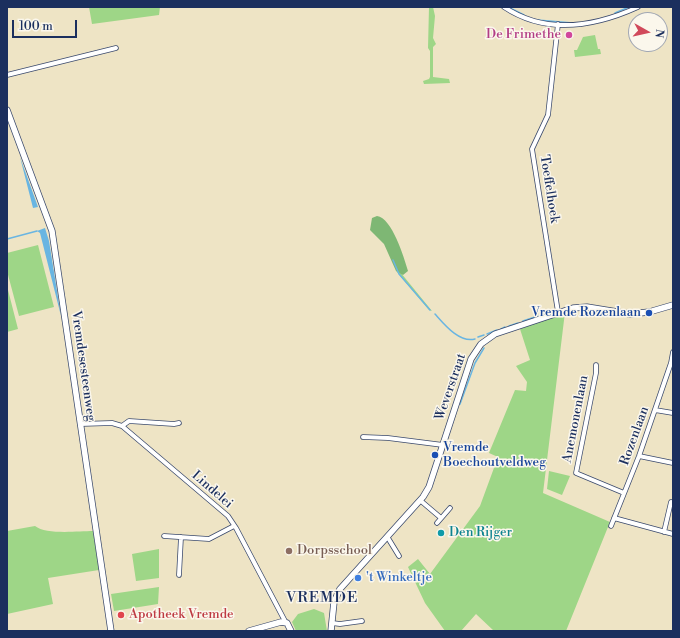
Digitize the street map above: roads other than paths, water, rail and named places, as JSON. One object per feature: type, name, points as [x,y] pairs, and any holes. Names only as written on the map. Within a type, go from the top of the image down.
[{"type":"street","points":[[504,7],[527,20],[578,26],[589,24],[638,7]]},
{"type":"street","name":"Toeffelhoek","points":[[558,24],[548,115],[532,149],[558,312]]},
{"type":"street","points":[[7,75],[116,48]]},
{"type":"street","name":"Vremdesesteenweg","points":[[7,110],[52,231],[75,378],[80,424],[111,631]]},
{"type":"street","name":"Weverstraat","points":[[332,623],[334,602],[340,589],[388,538],[421,500],[429,487],[471,359],[481,344],[494,334],[558,312],[580,307],[630,314],[649,312],[673,305]]},
{"type":"street","name":"Rozenlaan","points":[[611,526],[639,456],[672,364],[673,352]]},
{"type":"street","name":"Anemonenlaan","points":[[596,365],[596,373],[576,473],[624,493]]},
{"type":"street","points":[[655,410],[673,413]]},
{"type":"street","points":[[80,424],[112,423],[122,426],[130,421],[174,424],[179,423]]},
{"type":"street","name":"Lindelei","points":[[122,426],[228,516],[287,624]]},
{"type":"street","points":[[363,437],[388,438],[443,445]]},
{"type":"street","points":[[639,456],[673,462]]},
{"type":"street","points":[[421,500],[440,518]]},
{"type":"street","points":[[664,532],[671,502]]},
{"type":"street","points":[[437,523],[450,508]]},
{"type":"street","points":[[614,518],[673,534]]},
{"type":"street","points":[[164,536],[209,539],[234,526]]},
{"type":"street","points":[[179,575],[181,537]]},
{"type":"street","points":[[388,538],[399,556]]},
{"type":"street","points":[[331,631],[332,623],[340,624],[362,621]]},
{"type":"street","points":[[249,631],[281,622],[287,624],[292,631]]},
{"type":"water","points":[[20,157],[38,207],[33,208]]},
{"type":"water","points":[[45,228],[49,241],[61,316],[40,233],[37,231]]},
{"type":"waterway","points":[[508,7],[524,15]]},
{"type":"waterway","points":[[615,13],[629,7]]},
{"type":"waterway","points":[[537,20],[573,23]]},
{"type":"waterway","points":[[7,239],[37,231]]},
{"type":"waterway","points":[[393,260],[399,274],[430,310]]},
{"type":"waterway","points":[[543,314],[551,312]]},
{"type":"waterway","points":[[435,314],[452,332],[463,338],[475,339]]},
{"type":"waterway","points":[[523,321],[535,317]]},
{"type":"waterway","points":[[509,326],[518,323]]},
{"type":"waterway","points":[[501,329],[505,327]]},
{"type":"waterway","points":[[487,334],[497,330]]},
{"type":"waterway","points":[[478,337],[484,335]]},
{"type":"waterway","points":[[460,404],[475,363],[484,348]]},
{"type":"place","name":"De Frimethe","points":[[569,35]]},
{"type":"place","name":"Vremde Rozenlaan","points":[[649,313]]},
{"type":"place","name":"Vremde Boechoutveldweg","points":[[435,455]]},
{"type":"place","name":"Den Rijger","points":[[441,533]]},
{"type":"place","name":"Dorpsschool","points":[[289,551]]},
{"type":"place","name":"'t Winkeltje","points":[[358,578]]},
{"type":"place","name":"Apotheek Vremde","points":[[121,615]]},
{"type":"district","name":"VREMDE","points":[[322,598]]}]
